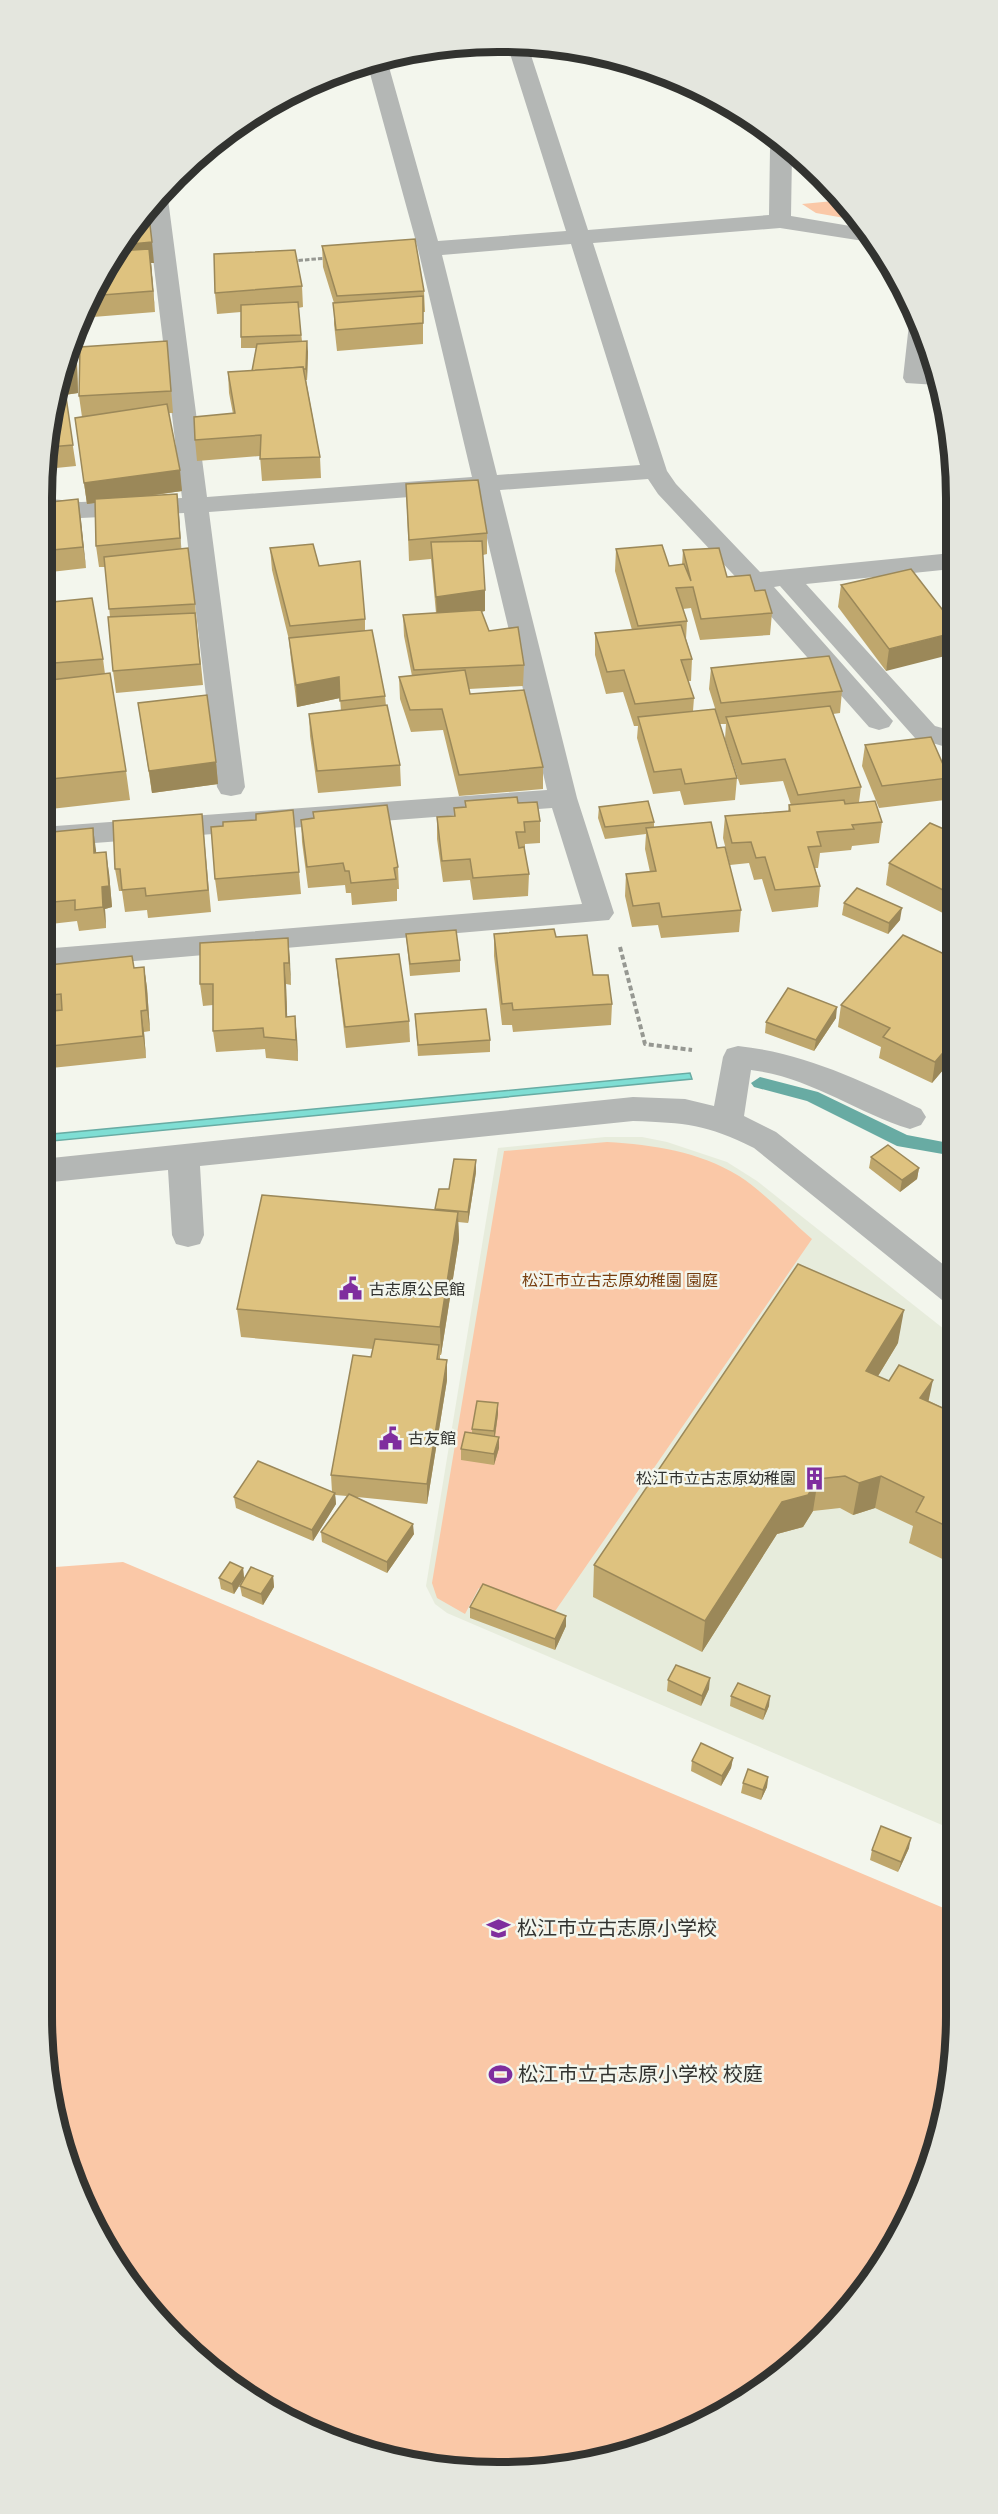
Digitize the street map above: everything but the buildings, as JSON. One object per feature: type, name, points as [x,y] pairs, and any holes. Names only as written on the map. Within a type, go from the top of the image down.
[{"type":"street","points":[[521,53],[655,471],[667,489],[754,581],[879,721]]},
{"type":"street","points":[[52,958],[599,913],[563,798],[429,249],[370,72]]},
{"type":"street","points":[[780,221],[781,153]]},
{"type":"street","points":[[158,211],[231,787]]},
{"type":"street","points":[[429,249],[579,235],[780,221],[858,235]]},
{"type":"street","points":[[919,346],[915,378],[929,378]]},
{"type":"street","points":[[52,507],[81,510],[195,505],[655,471]]},
{"type":"street","points":[[754,581],[946,562]]},
{"type":"street","points":[[786,578],[925,732],[946,738]]},
{"type":"street","points":[[52,836],[563,798]]},
{"type":"street","points":[[727,1121],[738,1057],[759,1059],[808,1070],[910,1117]]},
{"type":"street","points":[[52,1170],[633,1109],[685,1111],[727,1121],[765,1140],[946,1285]]},
{"type":"street","points":[[183,1157],[188,1235]]},
{"type":"path","points":[[283,262],[329,258]]},
{"type":"path","points":[[599,913],[619,944],[645,1044],[697,1051]]},
{"type":"shaded area","points":[[605,1137],[642,1137],[667,1142],[727,1162],[757,1181],[946,1331],[946,1827],[447,1613],[435,1604],[426,1586],[498,1148]]},
{"type":"green space","points":[[832,201],[846,218],[816,213],[802,204]]},
{"type":"green space","name":"松江市立古志原幼稚園 園庭","points":[[607,1142],[675,1151],[723,1167],[758,1190],[812,1239],[551,1617],[479,1588],[465,1614],[437,1598],[432,1583],[504,1151]]},
{"type":"green space","name":"松江市立古志原小学校 校庭","points":[[123,1562],[946,1909],[945,2044],[937,2102],[922,2159],[912,2186],[886,2238],[853,2287],[815,2331],[771,2369],[747,2386],[722,2402],[670,2428],[643,2438],[586,2453],[528,2461],[499,2462],[441,2458],[412,2453],[355,2438],[328,2428],[276,2402],[251,2386],[227,2369],[183,2331],[145,2287],[128,2263],[112,2238],[86,2186],[68,2131],[56,2073],[52,2015],[52,1567]]},
{"type":"water","points":[[690,1073],[692,1079],[52,1141],[52,1134]]},
{"type":"waterway","points":[[760,1083],[812,1096],[903,1141],[946,1149]]},
{"type":"place","name":"古志原公民館","points":[[351,1289]]},
{"type":"place","name":"古友館","points":[[390,1438]]},
{"type":"place","name":"松江市立古志原幼稚園","points":[[814,1478]]},
{"type":"place","name":"松江市立古志原小学校","points":[[499,1928]]},
{"type":"place","name":"松江市立古志原小学校 校庭","points":[[500,2074]]}]
